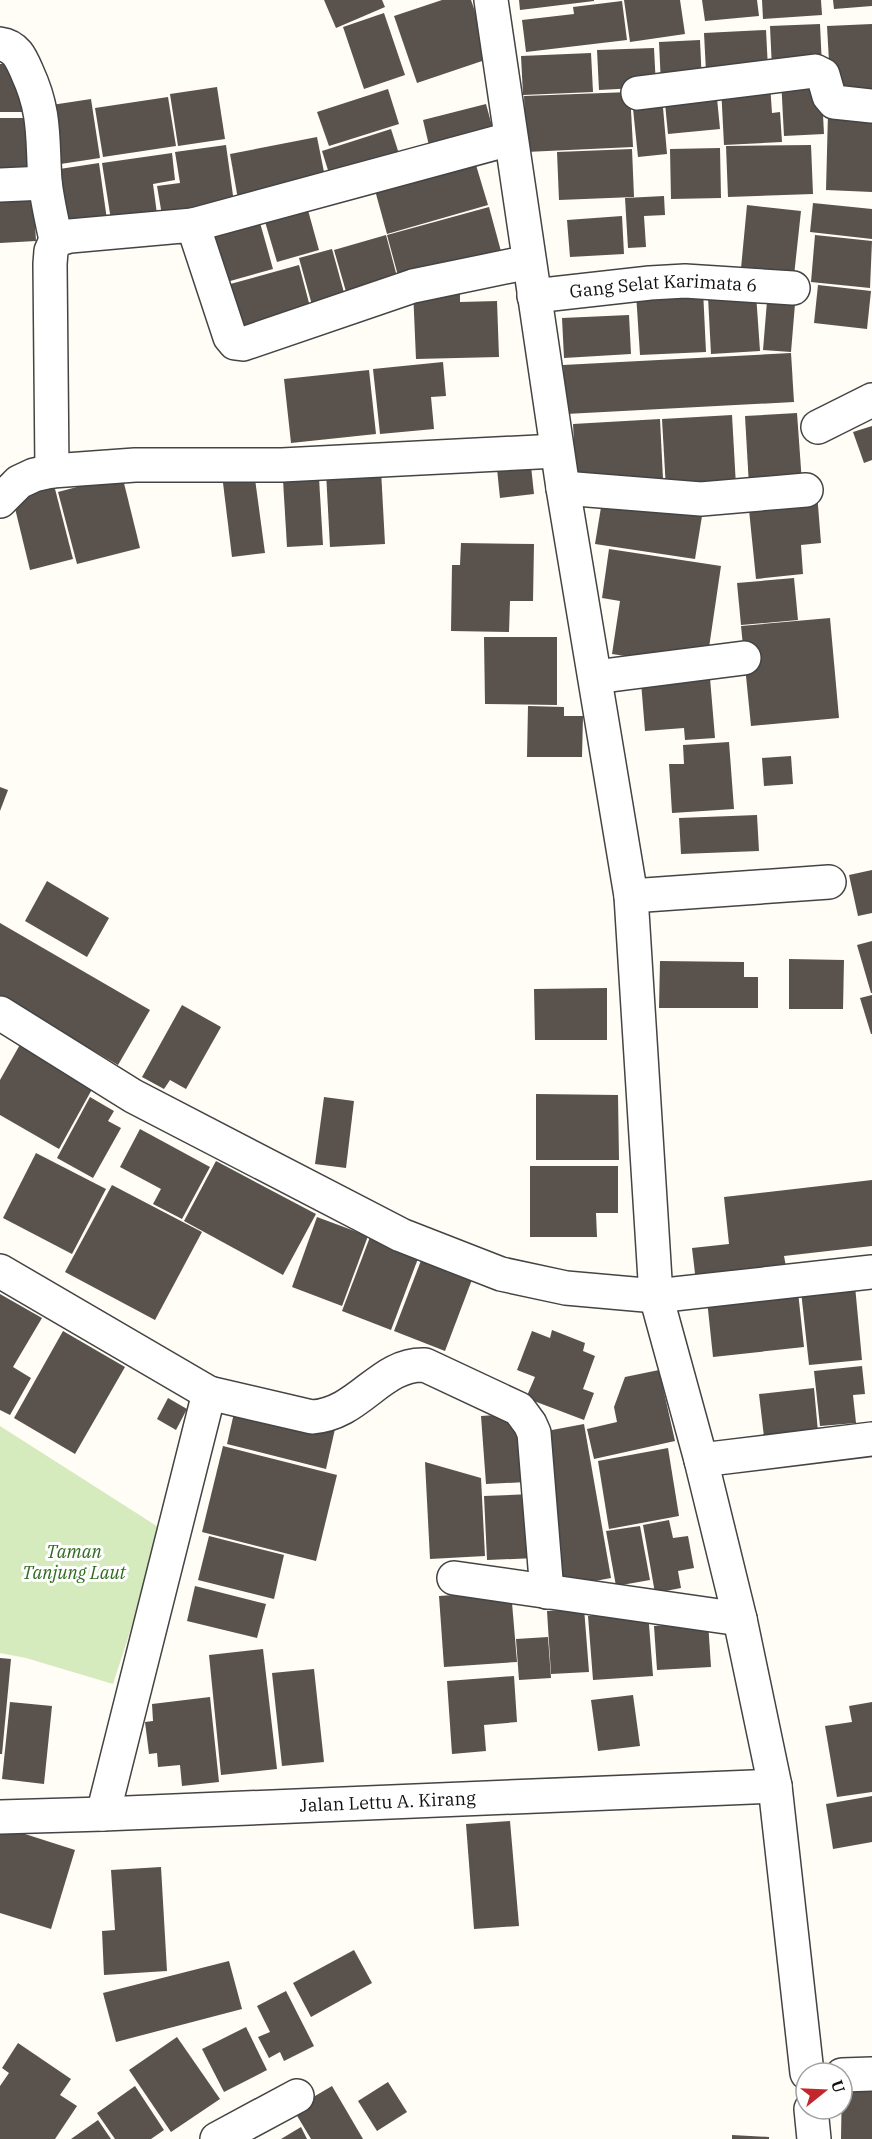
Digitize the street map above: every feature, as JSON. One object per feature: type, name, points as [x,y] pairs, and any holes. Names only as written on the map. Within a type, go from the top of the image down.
[{"type":"street","points":[[491,0],[557,451],[631,896],[656,1296],[701,1460],[740,1619],[775,1786],[806,2061]]},
{"type":"street","points":[[0,44],[13,48],[20,55],[37,94],[42,117],[45,183],[56,240],[51,251],[50,264],[52,471]]},
{"type":"street","points":[[638,93],[815,71],[823,75],[829,96],[834,102],[872,106]]},
{"type":"street","points":[[56,240],[70,236],[193,225],[510,139]]},
{"type":"street","points":[[0,185],[45,183]]},
{"type":"street","points":[[193,225],[230,338],[235,343],[243,344],[413,286],[530,262]]},
{"type":"street","name":"Gang Selat Karimata 6","points":[[534,296],[685,281],[793,288]]},
{"type":"street","points":[[818,427],[872,400]]},
{"type":"street","points":[[0,501],[19,482],[34,475],[52,471],[135,465],[282,465],[557,451]]},
{"type":"street","points":[[563,488],[701,499],[806,490]]},
{"type":"street","points":[[594,677],[744,658]]},
{"type":"street","points":[[631,896],[829,882]]},
{"type":"street","points":[[0,1013],[134,1096],[401,1235],[501,1274],[566,1288],[656,1296],[872,1272]]},
{"type":"street","points":[[0,1271],[209,1393],[312,1417],[324,1416],[349,1406],[392,1373],[415,1365],[425,1365],[519,1409],[534,1433],[547,1592]]},
{"type":"street","points":[[103,1814],[209,1393]]},
{"type":"street","points":[[701,1460],[872,1439]]},
{"type":"street","points":[[454,1578],[740,1619]]},
{"type":"street","name":"Jalan Lettu A. Kirang","points":[[0,1817],[775,1786]]},
{"type":"street","points":[[854,2075],[872,2074]]},
{"type":"street","points":[[217,2139],[297,2096]]},
{"type":"street","points":[[812,2121],[814,2139]]},
{"type":"green space","name":"Taman Tanjung Laut","points":[[0,1426],[163,1530],[113,1684],[26,1658],[0,1653]]},
{"type":"building","points":[[324,0],[382,0],[385,7],[336,28]]},
{"type":"building","points":[[442,0],[471,0],[491,58],[417,83],[394,16]]},
{"type":"building","points":[[519,0],[594,0],[594,1],[520,10]]},
{"type":"building","points":[[624,0],[680,0],[685,34],[630,42]]},
{"type":"building","points":[[702,0],[757,0],[759,16],[705,21]]},
{"type":"building","points":[[762,0],[821,0],[822,15],[763,19]]},
{"type":"building","points":[[833,0],[872,0],[872,6],[834,9]]},
{"type":"building","points":[[622,1],[627,40],[526,52],[522,20],[574,14],[573,7]]},
{"type":"building","points":[[384,13],[405,75],[364,89],[343,27]]},
{"type":"building","points":[[820,24],[822,67],[772,69],[770,26]]},
{"type":"building","points":[[872,24],[872,95],[831,97],[827,26]]},
{"type":"building","points":[[766,30],[768,69],[706,72],[704,33]]},
{"type":"building","points":[[700,40],[702,84],[661,85],[659,42]]},
{"type":"building","points":[[654,48],[656,87],[599,90],[597,50]]},
{"type":"building","points":[[591,53],[593,92],[523,95],[521,56]]},
{"type":"building","points":[[21,63],[22,112],[0,112],[0,64]]},
{"type":"building","points":[[821,77],[824,134],[784,136],[781,79]]},
{"type":"building","points":[[770,84],[772,113],[780,112],[782,142],[724,145],[721,87]]},
{"type":"building","points":[[217,87],[225,139],[178,146],[170,94]]},
{"type":"building","points":[[716,88],[720,129],[668,134],[664,93]]},
{"type":"building","points":[[388,89],[399,124],[329,146],[317,112]]},
{"type":"building","points":[[630,92],[633,147],[526,152],[524,96]]},
{"type":"building","points":[[662,96],[667,154],[638,157],[632,99]]},
{"type":"building","points":[[168,97],[176,146],[103,157],[95,108]]},
{"type":"building","points":[[91,99],[100,158],[54,165],[45,106]]},
{"type":"building","points":[[486,104],[495,137],[431,154],[423,120]]},
{"type":"building","points":[[828,113],[872,115],[872,192],[826,190]]},
{"type":"building","points":[[0,118],[38,118],[38,181],[0,181]]},
{"type":"building","points":[[391,129],[401,160],[332,183],[322,151]]},
{"type":"building","points":[[317,137],[327,187],[239,205],[230,154]]},
{"type":"building","points":[[226,145],[235,210],[163,221],[157,186],[180,183],[175,152]]},
{"type":"building","points":[[811,145],[813,194],[728,197],[726,146]]},
{"type":"building","points":[[720,148],[721,198],[671,199],[670,149]]},
{"type":"building","points":[[632,149],[634,197],[559,200],[557,152]]},
{"type":"building","points":[[172,153],[175,180],[153,184],[157,214],[111,220],[102,163]]},
{"type":"building","points":[[473,155],[488,205],[387,234],[373,183]]},
{"type":"building","points":[[99,163],[107,220],[61,226],[53,170]]},
{"type":"building","points":[[33,189],[36,241],[0,243],[0,190]]},
{"type":"building","points":[[664,196],[665,215],[644,216],[646,247],[628,248],[625,198]]},
{"type":"building","points":[[306,203],[319,250],[277,262],[263,215]]},
{"type":"building","points":[[813,203],[872,209],[872,239],[810,232]]},
{"type":"building","points":[[747,205],[801,211],[793,285],[740,279]]},
{"type":"building","points":[[489,207],[502,255],[400,283],[387,235]]},
{"type":"building","points":[[257,212],[273,269],[216,285],[200,227]]},
{"type":"building","points":[[622,216],[624,254],[570,257],[567,220]]},
{"type":"building","points":[[386,235],[400,288],[349,302],[334,250]]},
{"type":"building","points":[[815,235],[872,241],[870,288],[811,282]]},
{"type":"building","points":[[332,249],[348,307],[315,316],[299,258]]},
{"type":"building","points":[[299,265],[313,318],[238,339],[223,286]]},
{"type":"building","points":[[818,285],[871,291],[867,329],[814,323]]},
{"type":"building","points":[[460,289],[460,302],[497,301],[499,357],[416,359],[413,290]]},
{"type":"building","points":[[768,289],[796,292],[791,352],[763,350]]},
{"type":"building","points":[[703,290],[706,352],[640,355],[636,293]]},
{"type":"building","points":[[756,294],[760,351],[711,354],[708,297]]},
{"type":"building","points":[[629,315],[631,354],[564,358],[562,318]]},
{"type":"building","points":[[791,353],[794,402],[566,414],[563,365]]},
{"type":"building","points":[[443,362],[446,396],[431,397],[434,429],[380,434],[373,369]]},
{"type":"building","points":[[369,370],[376,434],[291,443],[284,379]]},
{"type":"building","points":[[797,413],[802,483],[749,486],[745,416]]},
{"type":"building","points":[[732,415],[736,486],[666,489],[662,419]]},
{"type":"building","points":[[660,419],[663,479],[576,484],[573,424]]},
{"type":"building","points":[[872,426],[872,460],[864,463],[853,432]]},
{"type":"building","points":[[531,466],[534,494],[500,498],[497,469]]},
{"type":"building","points":[[381,470],[385,544],[330,547],[326,472]]},
{"type":"building","points":[[122,475],[140,548],[77,564],[58,492]]},
{"type":"building","points":[[319,478],[323,545],[287,547],[283,480]]},
{"type":"building","points":[[255,479],[265,553],[232,557],[223,483]]},
{"type":"building","points":[[54,485],[73,559],[30,570],[12,496]]},
{"type":"building","points":[[817,493],[821,543],[801,545],[803,574],[756,579],[748,500]]},
{"type":"building","points":[[603,495],[703,510],[695,559],[595,544]]},
{"type":"building","points":[[461,543],[534,544],[533,601],[510,601],[509,632],[451,631],[452,565],[460,565]]},
{"type":"building","points":[[609,549],[721,566],[706,668],[612,654],[620,601],[602,598]]},
{"type":"building","points":[[794,578],[798,620],[741,625],[737,583]]},
{"type":"building","points":[[830,618],[839,718],[751,726],[741,626]]},
{"type":"building","points":[[484,637],[557,637],[557,705],[485,704]]},
{"type":"building","points":[[710,678],[715,738],[685,740],[684,728],[645,731],[641,682]]},
{"type":"building","points":[[528,706],[564,707],[564,716],[583,716],[582,757],[527,757]]},
{"type":"building","points":[[729,742],[734,809],[672,813],[669,764],[684,764],[683,745]]},
{"type":"building","points":[[791,756],[793,784],[764,786],[762,758]]},
{"type":"building","points":[[0,787],[8,790],[0,811]]},
{"type":"building","points":[[757,815],[759,851],[681,854],[679,818]]},
{"type":"building","points":[[872,870],[872,913],[858,916],[849,875]]},
{"type":"building","points":[[47,881],[109,918],[87,957],[25,921]]},
{"type":"building","points":[[0,923],[150,1010],[118,1065],[0,996]]},
{"type":"building","points":[[872,941],[872,993],[871,993],[857,945]]},
{"type":"building","points":[[789,959],[844,960],[843,1009],[789,1009]]},
{"type":"building","points":[[660,961],[744,962],[744,977],[758,977],[758,1008],[659,1008]]},
{"type":"building","points":[[607,988],[607,1040],[535,1040],[534,989]]},
{"type":"building","points":[[872,995],[872,1034],[871,1034],[860,998]]},
{"type":"building","points":[[182,1005],[221,1027],[186,1089],[170,1080],[164,1089],[142,1077]]},
{"type":"building","points":[[22,1041],[96,1082],[59,1149],[0,1115],[0,1080]]},
{"type":"building","points":[[536,1094],[618,1095],[619,1160],[536,1160]]},
{"type":"building","points":[[90,1097],[114,1111],[108,1121],[121,1128],[93,1178],[57,1158]]},
{"type":"building","points":[[324,1097],[354,1101],[346,1168],[315,1164]]},
{"type":"building","points":[[140,1129],[210,1167],[182,1219],[153,1204],[161,1189],[120,1167]]},
{"type":"building","points":[[36,1153],[106,1189],[72,1254],[3,1218]]},
{"type":"building","points":[[216,1161],[316,1214],[283,1275],[184,1221]]},
{"type":"building","points":[[530,1166],[618,1166],[618,1213],[596,1213],[597,1237],[530,1237]]},
{"type":"building","points":[[872,1180],[872,1246],[784,1256],[787,1272],[696,1282],[692,1248],[729,1244],[724,1197]]},
{"type":"building","points":[[112,1185],[202,1232],[155,1320],[65,1272]]},
{"type":"building","points":[[317,1217],[368,1236],[342,1306],[292,1287]]},
{"type":"building","points":[[370,1237],[419,1256],[391,1330],[342,1311]]},
{"type":"building","points":[[422,1258],[473,1277],[445,1351],[394,1331]]},
{"type":"building","points":[[855,1286],[862,1360],[809,1365],[801,1291]]},
{"type":"building","points":[[798,1292],[804,1347],[713,1357],[707,1300]]},
{"type":"building","points":[[0,1294],[42,1318],[13,1367],[31,1378],[10,1415],[0,1410]]},
{"type":"building","points":[[552,1330],[585,1343],[583,1351],[595,1356],[583,1389],[594,1393],[584,1420],[526,1398],[535,1377],[517,1370],[532,1331],[550,1338]]},
{"type":"building","points":[[63,1331],[125,1367],[75,1454],[14,1418]]},
{"type":"building","points":[[862,1366],[865,1394],[853,1395],[856,1423],[820,1426],[814,1371]]},
{"type":"building","points":[[659,1370],[675,1441],[594,1459],[587,1429],[617,1422],[614,1407],[625,1377]]},
{"type":"building","points":[[814,1388],[818,1432],[764,1437],[759,1394]]},
{"type":"building","points":[[168,1398],[187,1409],[176,1430],[157,1419]]},
{"type":"building","points":[[236,1404],[335,1429],[326,1469],[227,1444]]},
{"type":"building","points":[[523,1413],[527,1482],[486,1484],[481,1416]]},
{"type":"building","points":[[584,1424],[611,1578],[563,1587],[536,1433]]},
{"type":"building","points":[[223,1446],[337,1475],[316,1561],[202,1532]]},
{"type":"building","points":[[668,1448],[679,1516],[609,1529],[598,1461]]},
{"type":"building","points":[[425,1462],[481,1478],[485,1556],[430,1559]]},
{"type":"building","points":[[533,1494],[536,1558],[487,1560],[484,1496]]},
{"type":"building","points":[[669,1520],[673,1538],[688,1536],[694,1568],[678,1571],[681,1588],[655,1593],[643,1525]]},
{"type":"building","points":[[640,1526],[650,1580],[616,1586],[606,1531]]},
{"type":"building","points":[[209,1536],[284,1555],[274,1599],[198,1580]]},
{"type":"building","points":[[195,1586],[266,1604],[257,1638],[187,1621]]},
{"type":"building","points":[[511,1591],[517,1662],[444,1667],[439,1596]]},
{"type":"building","points":[[584,1608],[589,1672],[551,1674],[547,1611]]},
{"type":"building","points":[[648,1612],[653,1676],[593,1680],[588,1616]]},
{"type":"building","points":[[708,1622],[711,1667],[657,1670],[654,1626]]},
{"type":"building","points":[[548,1637],[551,1678],[519,1680],[516,1639]]},
{"type":"building","points":[[263,1649],[277,1769],[221,1775],[209,1655]]},
{"type":"building","points":[[0,1658],[11,1659],[2,1754],[0,1754]]},
{"type":"building","points":[[314,1669],[324,1762],[282,1766],[272,1673]]},
{"type":"building","points":[[514,1676],[517,1722],[484,1725],[486,1751],[452,1754],[447,1681]]},
{"type":"building","points":[[633,1695],[640,1746],[598,1751],[591,1700]]},
{"type":"building","points":[[210,1697],[219,1782],[182,1786],[180,1765],[158,1767],[157,1753],[149,1754],[145,1722],[153,1721],[152,1704]]},
{"type":"building","points":[[10,1702],[52,1706],[44,1784],[2,1779]]},
{"type":"building","points":[[872,1702],[872,1792],[837,1797],[825,1726],[852,1722],[849,1706]]},
{"type":"building","points":[[872,1796],[872,1842],[833,1849],[826,1804]]},
{"type":"building","points":[[510,1821],[519,1926],[474,1929],[466,1824]]},
{"type":"building","points":[[0,1826],[75,1850],[51,1929],[0,1913]]},
{"type":"building","points":[[161,1867],[167,1971],[104,1975],[102,1931],[115,1930],[111,1870]]},
{"type":"building","points":[[354,1950],[372,1983],[311,2017],[293,1983]]},
{"type":"building","points":[[229,1961],[242,2009],[116,2042],[103,1993]]},
{"type":"building","points":[[286,1991],[314,2046],[284,2061],[280,2052],[269,2058],[258,2037],[270,2032],[257,2006]]},
{"type":"building","points":[[246,2027],[267,2070],[224,2092],[202,2049]]},
{"type":"building","points":[[177,2037],[220,2099],[171,2132],[129,2070]]},
{"type":"building","points":[[18,2043],[71,2079],[60,2095],[77,2106],[55,2139],[0,2139],[0,2086],[9,2073],[2,2068]]},
{"type":"building","points":[[854,2079],[872,2079],[872,2139],[841,2139],[841,2121],[854,2121]]},
{"type":"building","points":[[388,2082],[407,2112],[377,2131],[358,2101]]},
{"type":"building","points":[[135,2086],[164,2130],[151,2139],[115,2139],[97,2113]]},
{"type":"building","points":[[332,2086],[363,2139],[311,2139],[293,2109]]},
{"type":"building","points":[[98,2120],[111,2139],[71,2139]]},
{"type":"building","points":[[301,2127],[307,2139],[281,2139]]},
{"type":"building","points":[[732,2135],[769,2137],[769,2139],[732,2139]]}]
